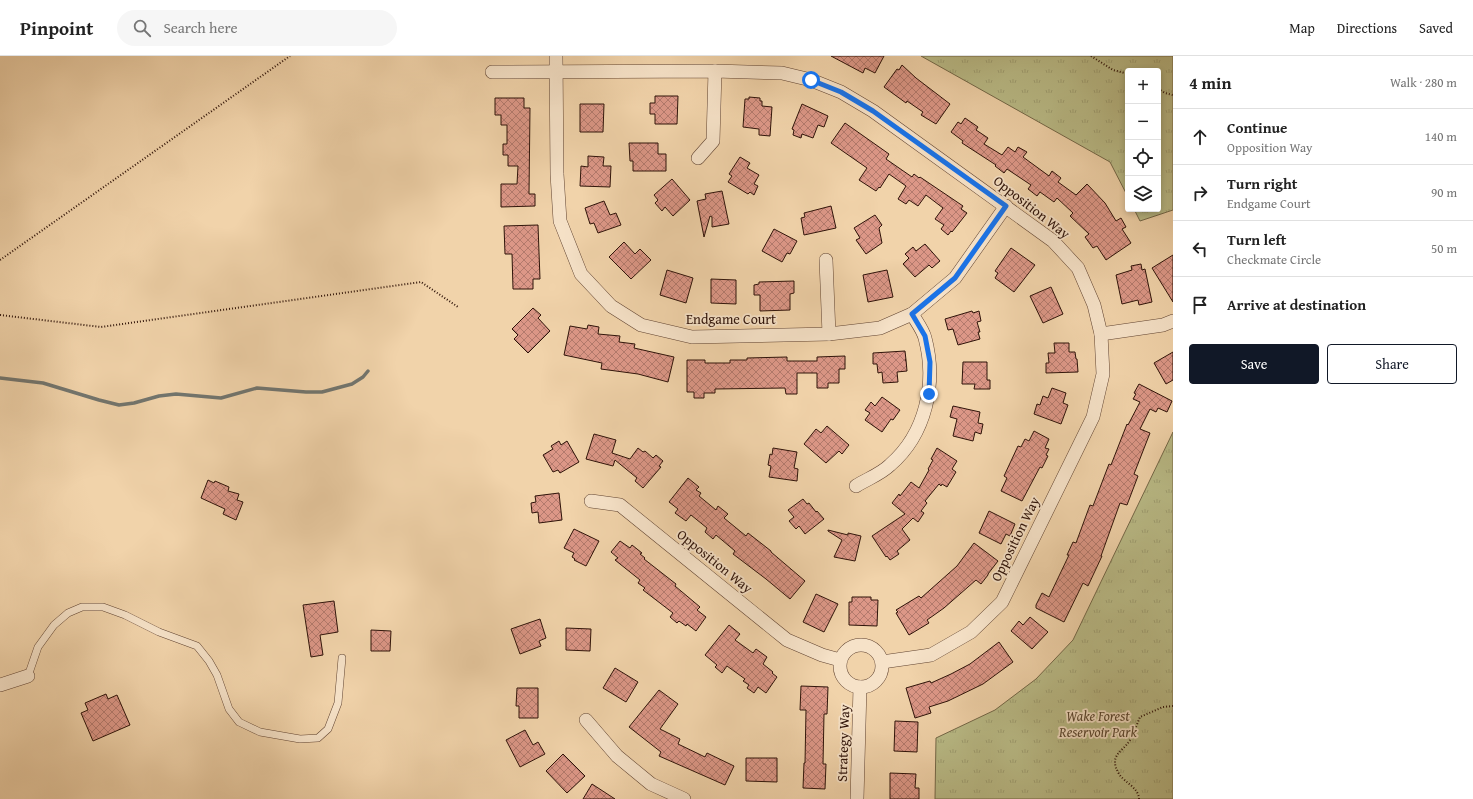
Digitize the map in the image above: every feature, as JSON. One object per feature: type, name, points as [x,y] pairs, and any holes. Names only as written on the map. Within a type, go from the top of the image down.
[{"type":"street","name":"Endgame Court","points":[[556,56],[557,174],[560,221],[581,274],[611,306],[641,325],[692,337],[829,334],[880,328],[912,314],[955,278],[1006,206]]},
{"type":"street","name":"Opposition Way","points":[[492,72],[782,73],[811,80],[841,92],[873,111],[1053,241],[1078,268],[1094,305],[1101,334],[1103,374],[1093,417],[1002,602],[971,632],[931,655],[882,662]]},
{"type":"street","points":[[698,158],[713,141],[715,72]]},
{"type":"street","points":[[826,260],[829,334]]},
{"type":"street","points":[[856,486],[890,466],[908,446],[923,416],[929,394],[930,362],[925,336],[912,314]]},
{"type":"street","points":[[1101,334],[1163,325],[1173,321]]},
{"type":"street","name":"Opposition Way","points":[[591,501],[620,505],[787,640],[822,655],[840,660]]},
{"type":"street","points":[[863,644],[870,646],[880,656],[882,662],[882,668],[877,680],[872,684],[860,687],[848,683],[840,672],[840,660],[844,652],[850,647],[856,645],[863,644]]},
{"type":"street","points":[[0,685],[28,676]]},
{"type":"street","name":"Strategy Way","points":[[857,799],[860,687]]},
{"type":"street","points":[[586,720],[616,756],[651,784],[684,799]]},
{"type":"lane","points":[[28,676],[38,647],[54,625],[68,612],[82,607],[103,607],[125,615],[158,632],[197,646],[209,661],[217,675],[229,709],[239,722],[260,732],[306,739],[318,738],[328,729],[338,703],[342,658]]},
{"type":"path","points":[[0,260],[290,56]]},
{"type":"path","points":[[1091,56],[1113,70],[1125,73]]},
{"type":"path","points":[[1161,91],[1173,95]]},
{"type":"path","points":[[0,315],[101,327],[421,282],[458,307]]},
{"type":"path","points":[[1139,799],[1139,795],[1133,787],[1122,780],[1115,768],[1115,758],[1119,751],[1130,741],[1140,717],[1157,709],[1173,706]]},
{"type":"green space","points":[[921,56],[1173,56],[1173,210],[1140,221],[1136,212],[1161,212],[1161,68],[1125,68],[1125,191],[1110,162]]},
{"type":"green space","name":"Wake Forest Reservoir Park","points":[[1173,432],[1173,799],[935,799],[936,738],[995,710],[1036,679],[1073,640]]},
{"type":"building","points":[[831,56],[884,56],[875,73],[865,68],[863,73]]},
{"type":"building","points":[[902,65],[916,78],[950,104],[936,124],[921,115],[923,112],[907,101],[906,103],[884,87],[897,69],[899,70]]},
{"type":"building","points":[[655,96],[678,96],[677,124],[655,124],[655,114],[650,114],[650,103],[655,103]]},
{"type":"building","points":[[749,97],[760,98],[760,101],[762,101],[762,106],[772,107],[770,136],[759,135],[759,129],[743,127],[745,99],[749,99]]},
{"type":"building","points":[[495,98],[524,98],[524,108],[530,108],[529,194],[535,194],[535,206],[501,207],[501,184],[517,184],[518,166],[508,166],[508,155],[503,155],[503,144],[507,144],[507,125],[501,125],[501,115],[495,115]]},
{"type":"building","points":[[580,104],[604,104],[603,132],[580,132]]},
{"type":"building","points":[[802,104],[828,116],[824,127],[818,125],[813,138],[802,134],[801,138],[793,135],[794,130],[792,129]]},
{"type":"building","points":[[965,118],[978,127],[976,130],[988,138],[984,144],[1002,155],[1008,147],[1015,152],[1018,147],[1027,152],[1023,157],[1049,176],[1052,171],[1061,178],[1058,182],[1076,195],[1087,184],[1105,203],[1116,221],[1121,218],[1126,227],[1122,229],[1131,243],[1106,260],[1097,246],[1093,248],[1085,237],[1089,234],[1070,216],[1073,213],[1057,198],[1054,202],[1040,192],[1037,196],[1028,189],[1031,185],[1007,169],[1004,173],[995,166],[996,165],[962,143],[963,141],[951,132],[958,122],[961,124]]},
{"type":"building","points":[[845,123],[889,154],[886,159],[912,177],[914,174],[919,178],[920,177],[963,206],[961,209],[967,213],[952,232],[951,231],[948,235],[941,229],[944,225],[935,219],[943,208],[926,195],[918,206],[909,200],[906,204],[898,199],[906,186],[889,174],[880,188],[879,187],[876,191],[859,180],[867,168],[831,143]]},
{"type":"building","points":[[629,143],[658,143],[658,154],[666,154],[666,171],[633,171],[633,161],[630,161]]},
{"type":"building","points":[[588,156],[604,157],[603,166],[611,166],[610,187],[580,186],[581,166],[588,167]]},
{"type":"building","points":[[740,157],[750,163],[747,168],[759,175],[754,184],[758,186],[754,195],[750,192],[748,194],[728,182],[732,176],[729,174]]},
{"type":"building","points":[[672,179],[690,200],[673,216],[665,207],[662,211],[655,203],[658,200],[654,195]]},
{"type":"building","points":[[722,191],[729,224],[712,227],[712,217],[710,216],[704,237],[697,201],[706,199],[705,194]]},
{"type":"building","points":[[604,201],[610,215],[616,213],[621,225],[598,233],[594,223],[590,224],[585,208]]},
{"type":"building","points":[[831,206],[836,228],[804,235],[801,218],[805,217],[804,213]]},
{"type":"building","points":[[875,215],[882,225],[879,228],[882,243],[866,254],[856,240],[860,238],[854,228]]},
{"type":"building","points":[[538,225],[540,279],[533,279],[533,289],[513,289],[512,254],[505,254],[504,226]]},
{"type":"building","points":[[774,229],[797,241],[790,254],[787,253],[782,262],[762,251]]},
{"type":"building","points":[[624,242],[635,254],[640,249],[651,260],[631,279],[609,257]]},
{"type":"building","points":[[925,244],[940,261],[932,268],[929,265],[915,277],[903,264],[909,258],[905,254],[913,247],[916,251]]},
{"type":"building","points":[[1011,248],[1035,265],[1014,292],[995,278],[998,273],[995,271]]},
{"type":"building","points":[[1173,255],[1173,302],[1152,268]]},
{"type":"building","points":[[1141,264],[1142,270],[1145,269],[1152,302],[1139,305],[1138,300],[1122,304],[1116,275],[1132,270],[1131,266]]},
{"type":"building","points":[[667,270],[693,278],[686,303],[660,295]]},
{"type":"building","points":[[887,270],[893,297],[868,302],[863,275]]},
{"type":"building","points":[[711,279],[736,280],[736,304],[711,303]]},
{"type":"building","points":[[794,281],[794,293],[790,294],[790,310],[760,311],[760,295],[754,295],[754,285],[759,284],[759,282]]},
{"type":"building","points":[[1051,287],[1063,314],[1043,323],[1030,296]]},
{"type":"building","points":[[533,308],[541,315],[538,318],[550,331],[528,353],[514,339],[518,335],[512,329]]},
{"type":"building","points":[[972,311],[973,313],[979,311],[981,321],[977,322],[980,332],[978,332],[980,339],[958,345],[953,329],[948,330],[945,319]]},
{"type":"building","points":[[588,325],[599,327],[598,334],[620,336],[619,342],[635,344],[634,348],[674,357],[668,382],[638,374],[601,369],[602,363],[564,355],[570,326],[587,329]]},
{"type":"building","points":[[1054,343],[1069,343],[1069,352],[1075,352],[1078,372],[1046,373],[1046,363],[1049,363],[1048,353],[1055,353]]},
{"type":"building","points":[[905,351],[907,371],[897,372],[898,382],[883,383],[882,372],[878,373],[877,364],[873,364],[873,353]]},
{"type":"building","points":[[1173,352],[1173,380],[1166,384],[1154,363]]},
{"type":"building","points":[[845,356],[845,369],[839,369],[839,383],[828,383],[828,388],[817,388],[817,373],[797,373],[797,394],[786,394],[785,388],[715,389],[715,393],[704,393],[704,398],[694,398],[694,392],[687,392],[687,360],[705,360],[705,363],[730,363],[730,360],[747,360],[747,358],[787,357],[787,361],[817,361],[817,357]]},
{"type":"building","points":[[963,362],[987,362],[987,380],[990,380],[990,389],[974,389],[975,384],[962,384]]},
{"type":"building","points":[[1139,384],[1172,401],[1167,412],[1158,408],[1156,412],[1150,409],[1140,429],[1150,433],[1134,474],[1138,476],[1127,505],[1120,503],[1102,556],[1088,586],[1083,583],[1064,622],[1036,608],[1036,605],[1042,593],[1049,597],[1069,555],[1067,555],[1073,542],[1076,543],[1090,505],[1093,506],[1109,464],[1111,465],[1127,424],[1128,425],[1140,402],[1133,399],[1136,394],[1134,393]]},
{"type":"building","points":[[1052,388],[1066,393],[1063,403],[1068,405],[1061,424],[1034,414],[1037,404],[1040,405],[1043,396],[1048,398]]},
{"type":"building","points":[[882,397],[900,410],[893,420],[891,419],[882,432],[865,420],[870,413],[865,410],[871,402],[875,406]]},
{"type":"building","points":[[953,406],[980,412],[978,423],[983,424],[981,434],[975,432],[973,441],[953,436],[957,419],[950,417]]},
{"type":"building","points":[[827,426],[849,445],[842,454],[839,451],[826,463],[804,444],[816,429],[821,433]]},
{"type":"building","points":[[1034,431],[1049,439],[1045,448],[1049,449],[1046,455],[1048,456],[1042,468],[1040,467],[1022,501],[1001,491],[1007,478],[1004,476],[1018,446],[1021,447],[1025,439],[1029,441]]},
{"type":"building","points":[[594,434],[616,440],[612,453],[630,459],[638,448],[643,452],[645,451],[653,458],[656,455],[663,461],[659,466],[661,467],[643,488],[635,481],[637,478],[615,460],[613,466],[586,459]]},
{"type":"building","points":[[559,441],[561,445],[567,441],[579,462],[560,473],[558,470],[553,472],[543,455],[553,449],[551,446]]},
{"type":"building","points":[[773,448],[797,452],[794,468],[798,469],[797,481],[769,477],[771,466],[768,465]]},
{"type":"building","points":[[937,448],[957,461],[952,469],[956,472],[947,487],[939,484],[925,501],[927,503],[921,511],[924,513],[918,522],[913,518],[902,529],[910,540],[897,551],[899,554],[890,560],[887,556],[886,557],[872,536],[905,514],[892,503],[899,494],[900,496],[911,482],[919,488],[929,470],[928,469],[933,460],[931,459]]},
{"type":"building","points":[[688,478],[699,487],[696,490],[701,493],[699,496],[716,510],[718,506],[728,514],[724,518],[746,536],[748,533],[805,581],[790,599],[733,554],[735,551],[716,535],[713,539],[705,532],[707,528],[691,515],[686,521],[675,513],[678,509],[669,502]]},
{"type":"building","points":[[208,480],[214,483],[215,481],[229,487],[228,491],[239,494],[237,500],[243,502],[236,520],[223,514],[225,509],[201,498]]},
{"type":"building","points":[[559,493],[562,520],[539,523],[538,512],[532,513],[531,503],[536,502],[535,496]]},
{"type":"building","points":[[803,499],[807,504],[809,503],[824,519],[805,534],[799,526],[796,529],[789,521],[794,517],[788,510]]},
{"type":"building","points":[[989,511],[1015,524],[1010,536],[1006,534],[1001,544],[979,533]]},
{"type":"building","points":[[574,529],[599,541],[586,566],[574,560],[575,559],[572,557],[574,553],[564,548]]},
{"type":"building","points":[[828,530],[848,535],[848,533],[861,536],[855,561],[834,557],[842,540]]},
{"type":"building","points":[[620,541],[630,548],[632,545],[642,553],[640,554],[645,558],[644,559],[676,584],[675,586],[700,607],[697,610],[706,617],[696,631],[687,624],[686,626],[679,621],[677,623],[670,617],[673,613],[643,590],[645,588],[638,583],[640,580],[615,560],[618,558],[611,552]]},
{"type":"building","points":[[974,543],[998,561],[981,584],[976,580],[944,608],[927,620],[929,623],[909,635],[896,613],[898,612],[896,610],[919,596],[921,598],[957,566]]},
{"type":"building","points":[[816,594],[838,604],[824,632],[803,622]]},
{"type":"building","points":[[852,597],[871,597],[871,600],[878,600],[877,626],[849,625],[849,602],[852,602]]},
{"type":"building","points":[[334,601],[338,632],[320,635],[323,655],[311,657],[303,605]]},
{"type":"building","points":[[1030,617],[1048,632],[1032,649],[1011,631],[1019,621],[1023,625]]},
{"type":"building","points":[[540,619],[546,638],[539,641],[541,646],[520,654],[511,629]]},
{"type":"building","points":[[729,625],[740,634],[735,640],[753,653],[756,649],[767,657],[763,664],[777,677],[766,693],[758,687],[754,693],[747,688],[749,685],[743,681],[745,679],[727,666],[722,673],[715,667],[717,665],[705,655]]},
{"type":"building","points":[[566,628],[591,629],[590,651],[566,650]]},
{"type":"building","points":[[371,630],[391,631],[390,651],[371,651]]},
{"type":"building","points":[[999,642],[1013,662],[983,684],[948,701],[929,707],[931,713],[915,718],[906,688],[930,681],[931,683],[951,674],[970,664]]},
{"type":"building","points":[[615,668],[638,682],[626,702],[603,688]]},
{"type":"building","points":[[801,686],[828,687],[827,714],[824,714],[823,764],[826,764],[825,789],[803,788],[806,710],[800,710]]},
{"type":"building","points":[[517,688],[538,688],[538,718],[519,718],[519,706],[516,706]]},
{"type":"building","points":[[659,690],[678,704],[660,729],[680,739],[678,744],[705,757],[707,753],[734,766],[725,785],[659,756],[661,752],[629,727]]},
{"type":"building","points":[[106,694],[108,699],[117,695],[130,725],[93,741],[81,713],[88,710],[85,703]]},
{"type":"building","points":[[895,721],[918,722],[917,752],[894,751]]},
{"type":"building","points":[[525,730],[533,745],[538,742],[545,754],[520,767],[506,740]]},
{"type":"building","points":[[563,754],[585,776],[567,793],[546,771]]},
{"type":"building","points":[[746,758],[777,758],[777,782],[746,781]]},
{"type":"building","points":[[890,773],[916,774],[915,788],[919,788],[919,799],[890,799]]},
{"type":"building","points":[[592,784],[615,799],[583,799]]},
{"type":"waterway","points":[[0,378],[43,383],[119,405],[134,403],[159,396],[176,394],[221,398],[257,388],[322,392],[352,384],[363,377],[368,371]]},
{"type":"route","points":[[811,80],[841,92],[873,111],[1006,206],[955,278],[912,314],[925,336],[930,362],[929,394]]}]
